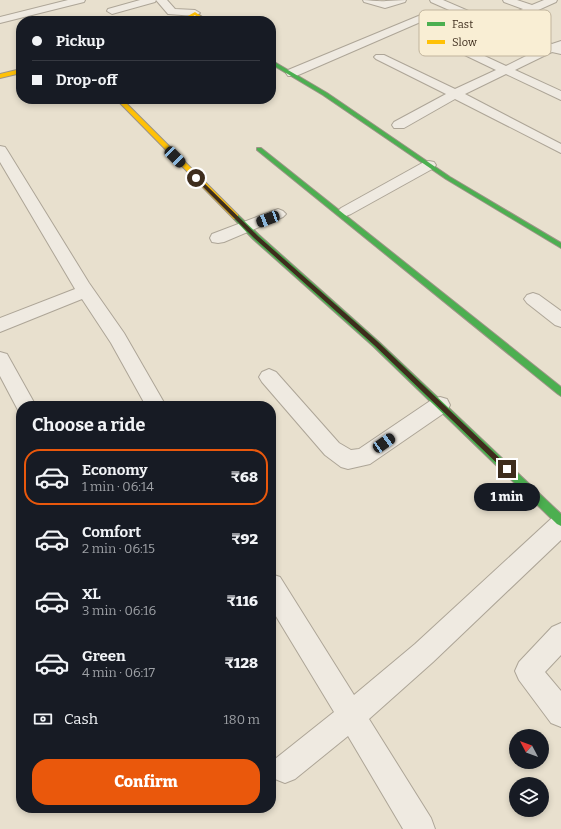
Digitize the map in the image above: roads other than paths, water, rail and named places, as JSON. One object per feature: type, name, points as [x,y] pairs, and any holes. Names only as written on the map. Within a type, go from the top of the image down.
[{"type":"street","points":[[16,16],[80,0]]},
{"type":"street","points":[[112,11],[151,0]]},
{"type":"street","points":[[161,0],[172,12],[195,13],[199,16]]},
{"type":"street","points":[[368,0],[385,6],[401,0]]},
{"type":"street","points":[[435,0],[458,10]]},
{"type":"street","points":[[508,0],[532,9],[552,0]]},
{"type":"street","points":[[33,12],[39,16]]},
{"type":"street","points":[[190,16],[195,13]]},
{"type":"street","points":[[0,20],[16,16]]},
{"type":"street","points":[[292,73],[419,19]]},
{"type":"street","points":[[476,56],[561,96]]},
{"type":"street","points":[[399,125],[456,94],[539,56]]},
{"type":"street","points":[[380,57],[456,94],[561,149]]},
{"type":"street","points":[[276,65],[303,78],[429,165],[490,204],[561,246]]},
{"type":"street","points":[[0,76],[16,72]]},
{"type":"street","points":[[124,104],[246,227],[376,344],[560,520],[424,653],[351,716],[285,769]]},
{"type":"street","points":[[0,150],[86,291],[118,338],[153,401]]},
{"type":"street","points":[[259,150],[561,392]]},
{"type":"street","points":[[346,211],[429,165]]},
{"type":"street","points":[[218,238],[278,214]]},
{"type":"street","points":[[0,325],[86,291]]},
{"type":"street","points":[[533,299],[561,320]]},
{"type":"street","points":[[0,359],[23,401]]},
{"type":"street","points":[[269,377],[332,449],[348,460],[363,458],[440,405]]},
{"type":"street","points":[[276,594],[420,829]]},
{"type":"street","points":[[561,636],[528,671],[561,713]]}]
